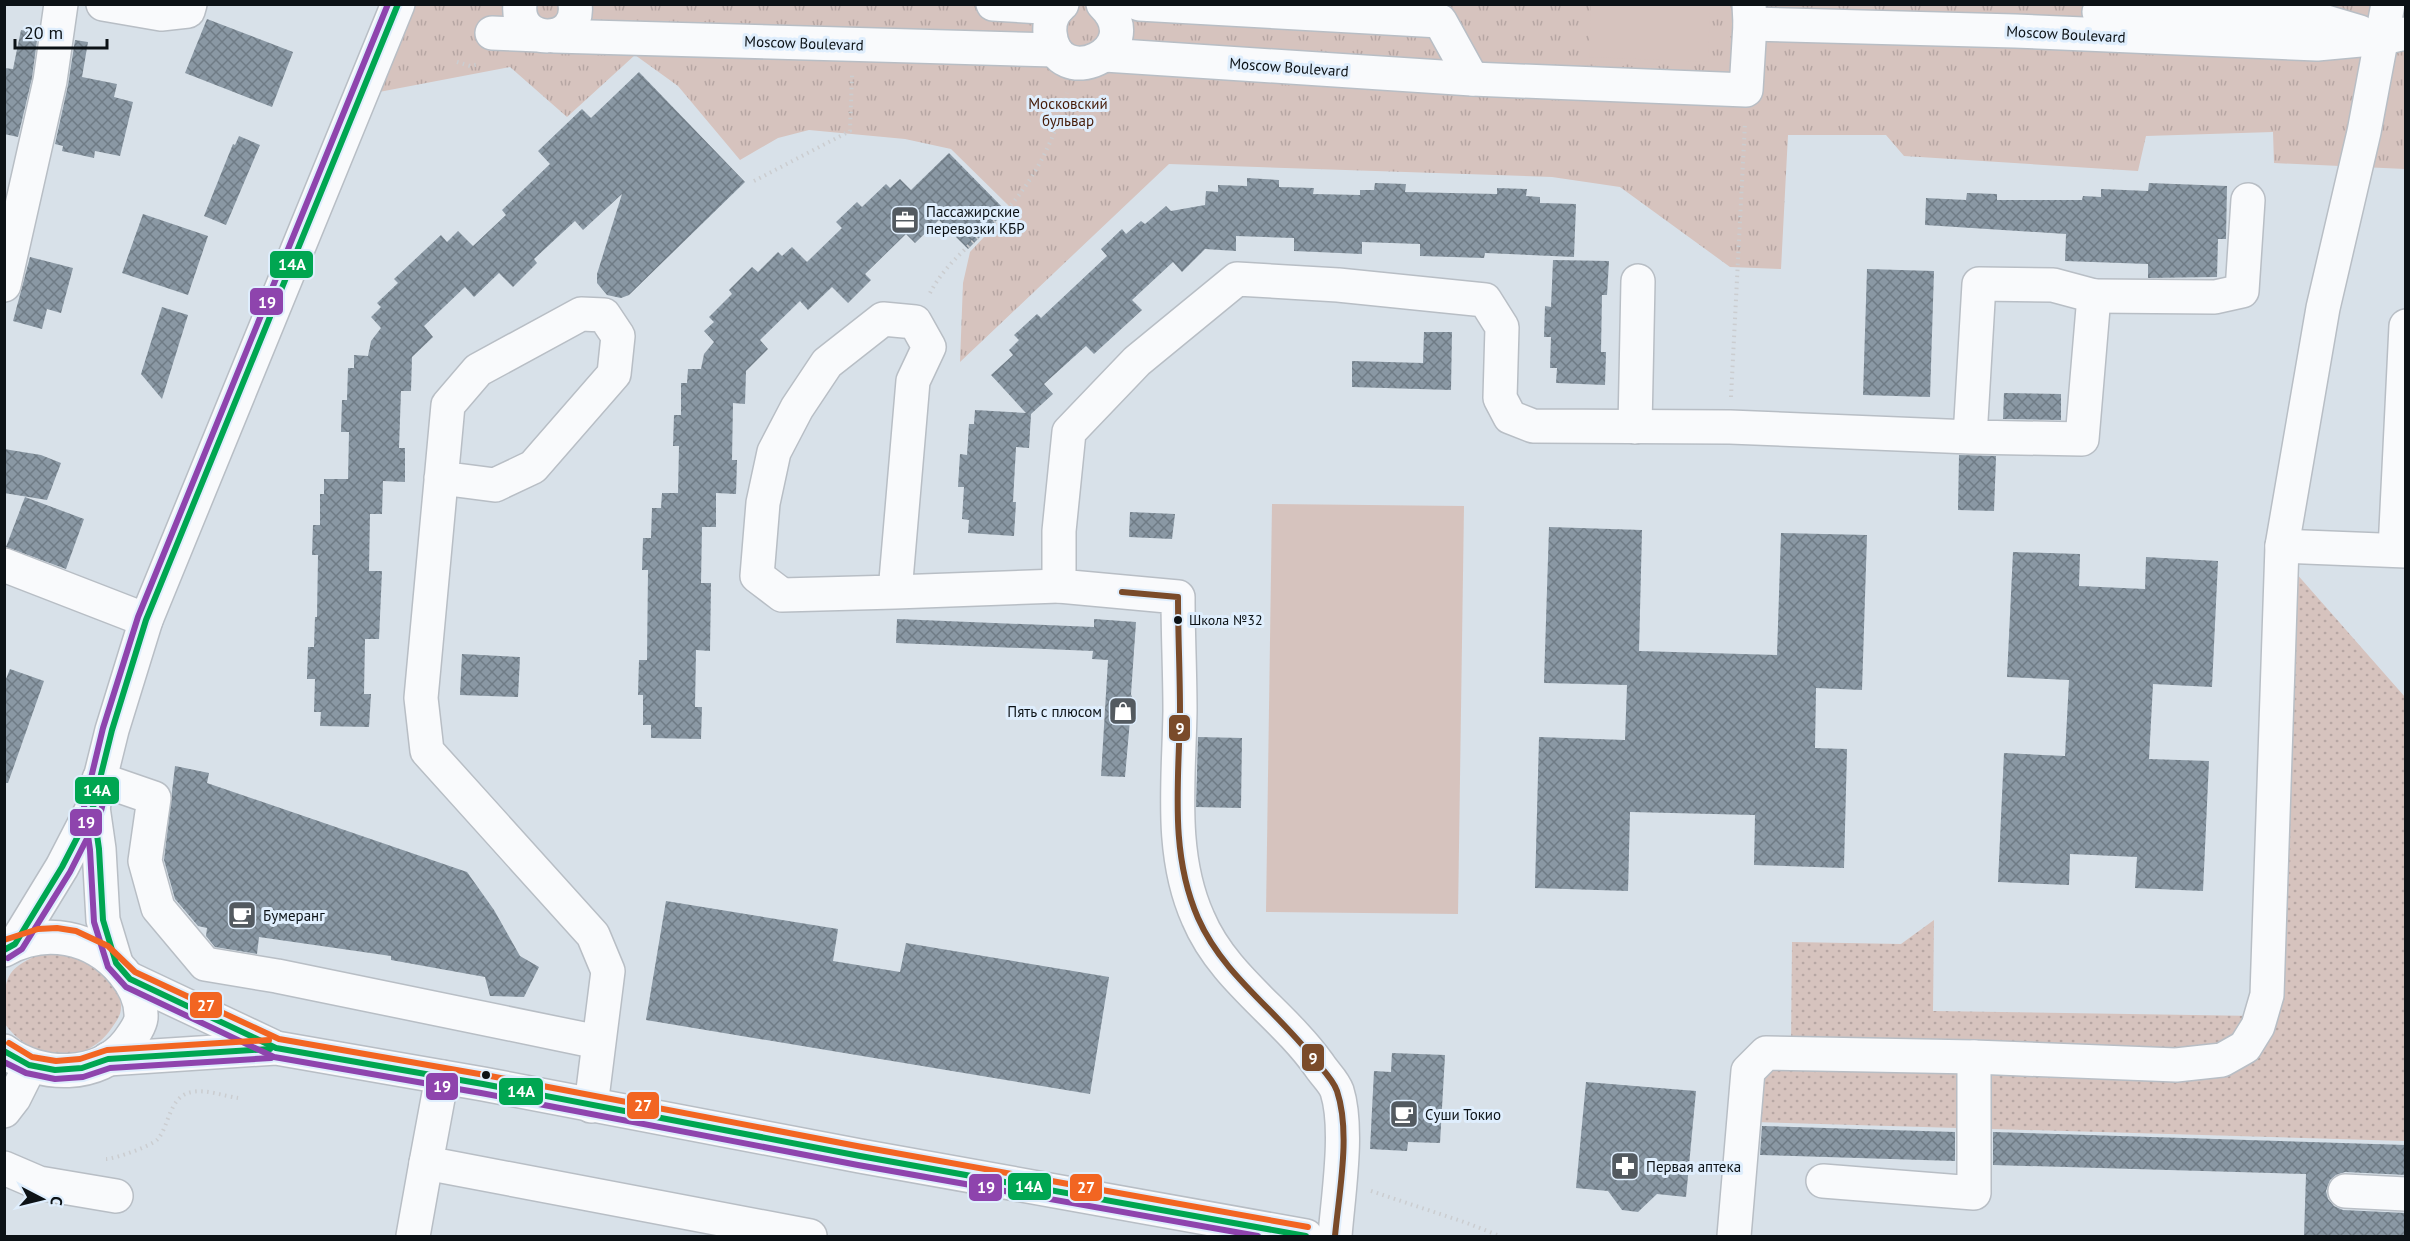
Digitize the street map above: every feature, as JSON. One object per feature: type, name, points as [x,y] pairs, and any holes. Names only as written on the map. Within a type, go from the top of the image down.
[{"type":"street","points":[[4,285],[51,81],[61,4]]},
{"type":"street","points":[[103,4],[162,14],[188,11],[190,4]]},
{"type":"street","points":[[10,947],[62,867],[96,793],[146,620],[398,4]]},
{"type":"street","points":[[520,4],[521,19],[527,28],[546,36],[567,29],[574,20],[575,4]]},
{"type":"street","points":[[993,4],[1060,6]]},
{"type":"street","points":[[1103,4],[1110,11],[1115,22],[1116,34],[1106,55]]},
{"type":"street","points":[[1139,4],[1440,21],[1472,79]]},
{"type":"street","points":[[1734,1236],[1748,1071],[1766,1053],[1974,1057],[2176,1065],[2222,1060],[2245,1047],[2258,1026],[2267,995],[2282,546],[2323,308],[2364,132],[2398,38],[2388,4]]},
{"type":"street","points":[[1060,6],[1052,18],[1049,29],[1050,40],[1065,56]]},
{"type":"street","name":"Moscow Boulevard","points":[[492,33],[854,44],[1065,56],[1085,64],[1106,55],[1472,79],[1746,90],[1750,14],[1888,12],[2172,27],[2317,44],[2398,38]]},
{"type":"street","points":[[1970,437],[1979,284],[2053,285],[2094,296],[2215,297],[2242,291],[2248,200]]},
{"type":"street","points":[[1059,586],[1059,531],[1069,432],[1137,361],[1237,279],[1338,285],[1485,300],[1502,327],[1500,398],[1510,417],[1533,426],[1730,427],[1970,437],[2082,439],[2094,296]]},
{"type":"street","points":[[1635,427],[1638,281]]},
{"type":"street","points":[[441,478],[495,485],[533,467],[614,374],[618,336],[604,315],[581,314],[478,370],[448,405],[441,478],[421,698],[428,752],[593,935],[608,971],[591,1106]]},
{"type":"street","points":[[896,592],[913,381],[929,347],[915,322],[883,319],[827,363],[797,408],[774,452],[764,503],[757,576],[782,595],[896,592],[1059,586],[1178,597],[1180,710],[1177,827],[1182,863],[1198,919],[1227,968],[1279,1018],[1314,1058],[1336,1090],[1343,1136],[1335,1236]]},
{"type":"street","points":[[2282,546],[2400,551],[2406,326]]},
{"type":"street","points":[[4,565],[146,620]]},
{"type":"street","points":[[96,793],[154,798],[145,861],[158,908],[205,964],[277,976],[598,1042]]},
{"type":"street","points":[[4,1111],[14,1098],[17,1059],[48,1071],[69,1071],[89,1067],[108,1059],[124,1047],[135,1033],[141,1018],[139,999],[123,971],[103,920],[96,793]]},
{"type":"street","points":[[10,947],[36,938],[57,936],[99,949],[123,971],[276,1048]]},
{"type":"street","points":[[108,1059],[276,1048],[1306,1236]]},
{"type":"street","points":[[1823,1181],[1974,1193],[1974,1057]]},
{"type":"street","points":[[413,1236],[442,1077]]},
{"type":"street","points":[[426,1163],[810,1236]]},
{"type":"street","points":[[4,1168],[39,1183],[116,1196]]},
{"type":"street","points":[[2345,1191],[2406,1194]]},
{"type":"path","points":[[754,181],[850,131],[854,44]]},
{"type":"path","points":[[915,322],[933,287],[952,263],[1016,200],[1044,158],[1062,114],[1065,56]]},
{"type":"path","points":[[1730,427],[1734,315],[1744,186],[1746,90]]},
{"type":"path","points":[[100,1159],[110,1159],[154,1143],[162,1132],[176,1101],[184,1094],[194,1091],[238,1098]]},
{"type":"path","points":[[1339,1180],[1500,1236]]},
{"type":"green space","name":"Московский бульвар","points":[[413,4],[2406,5],[2405,169],[2274,163],[2273,132],[2146,136],[2138,171],[1904,156],[1886,135],[1788,135],[1781,269],[1730,267],[1620,187],[1552,177],[1169,164],[960,362],[963,283],[970,252],[1011,208],[951,149],[905,139],[809,130],[778,138],[740,160],[678,86],[635,55],[567,117],[510,67],[379,92]]},
{"type":"green space","points":[[1591,5],[1710,5],[1708,62],[1589,57]]},
{"type":"green space","points":[[1272,504],[1464,506],[1458,914],[1266,912]]},
{"type":"green space","points":[[2266,539],[2405,697],[2405,1141],[1754,1122],[1748,1071],[1791,1052],[1792,942],[1901,944],[1934,920],[1933,1011],[2258,1016]]},
{"type":"green space","points":[[43,953],[71,954],[83,958],[109,979],[119,996],[121,1008],[118,1019],[99,1042],[86,1050],[57,1055],[42,1052],[16,1036],[5,1024],[8,979],[19,965]]},
{"type":"building","points":[[207,19],[293,52],[272,107],[185,73]]},
{"type":"building","points":[[21,30],[38,33],[32,78],[18,137],[4,134],[4,68],[13,69]]},
{"type":"building","points":[[75,40],[88,42],[82,77],[117,84],[114,97],[133,102],[120,156],[95,151],[94,158],[62,151],[63,146],[55,144]]},
{"type":"building","points":[[639,72],[745,182],[629,295],[621,298],[607,295],[597,283],[597,274],[622,194],[583,230],[575,221],[534,259],[537,263],[513,287],[499,273],[474,297],[465,287],[424,326],[433,337],[412,357],[411,391],[401,391],[399,448],[405,448],[405,482],[383,481],[382,514],[370,514],[369,571],[382,571],[379,639],[365,639],[364,694],[371,694],[369,727],[320,726],[321,712],[314,712],[315,679],[307,679],[308,647],[314,647],[315,617],[317,617],[318,555],[312,555],[313,525],[320,525],[320,494],[324,494],[324,479],[348,479],[349,432],[341,432],[342,400],[347,400],[348,368],[354,368],[354,355],[368,356],[371,341],[381,328],[371,317],[381,307],[377,303],[398,283],[394,279],[441,235],[447,242],[458,231],[473,246],[506,215],[502,210],[550,164],[538,151],[582,109],[591,118]]},
{"type":"building","points":[[239,136],[260,145],[226,225],[204,216],[233,144],[235,145]]},
{"type":"building","points":[[949,153],[1006,211],[968,249],[939,220],[915,243],[906,234],[865,274],[871,280],[848,303],[832,287],[808,310],[800,301],[760,340],[768,349],[746,371],[745,404],[733,403],[732,460],[737,460],[736,494],[716,493],[716,527],[702,527],[701,583],[711,583],[710,651],[696,650],[695,707],[702,707],[701,739],[651,738],[651,725],[643,725],[643,695],[638,695],[639,660],[647,660],[648,570],[642,570],[643,538],[651,538],[652,508],[661,508],[662,493],[678,493],[679,446],[673,446],[674,415],[681,415],[681,383],[687,383],[688,369],[701,369],[704,354],[714,342],[704,331],[714,322],[709,317],[732,294],[729,290],[752,267],[758,272],[778,252],[782,256],[792,247],[807,262],[842,228],[836,222],[857,202],[862,207],[886,184],[890,188],[900,179],[911,190]]},
{"type":"building","points":[[1247,178],[1279,180],[1279,187],[1314,188],[1313,194],[1360,195],[1360,190],[1374,190],[1375,183],[1406,184],[1405,192],[1497,194],[1497,188],[1527,189],[1526,196],[1540,197],[1540,203],[1576,204],[1574,257],[1485,253],[1484,258],[1420,256],[1420,244],[1362,242],[1362,254],[1294,251],[1294,238],[1236,236],[1236,251],[1205,249],[1182,272],[1173,262],[1132,300],[1142,310],[1094,354],[1086,346],[1044,384],[1053,394],[1031,414],[1029,448],[1016,447],[1014,536],[968,533],[969,520],[962,519],[964,487],[958,487],[960,454],[967,455],[969,424],[974,424],[975,410],[1026,413],[991,375],[1013,355],[1009,350],[1019,340],[1014,335],[1037,314],[1041,318],[1107,256],[1101,249],[1122,229],[1126,234],[1141,221],[1145,224],[1166,206],[1171,211],[1205,205],[1206,191],[1218,192],[1218,185],[1247,186]]},
{"type":"building","points":[[2149,183],[2227,186],[2226,239],[2218,239],[2217,277],[2148,278],[2148,264],[2065,261],[2066,234],[1925,225],[1926,198],[1966,200],[1967,193],[1997,194],[1997,200],[2082,200],[2083,196],[2101,197],[2101,189],[2148,191]]},
{"type":"building","points":[[143,214],[208,236],[188,295],[122,273]]},
{"type":"building","points":[[30,257],[73,268],[61,313],[47,309],[42,329],[13,321]]},
{"type":"building","points":[[1553,260],[1609,261],[1607,295],[1602,295],[1601,352],[1606,352],[1605,385],[1556,383],[1557,368],[1550,368],[1551,337],[1544,337],[1545,306],[1551,307]]},
{"type":"building","points":[[1867,269],[1934,271],[1930,397],[1863,395]]},
{"type":"building","points":[[162,307],[188,315],[162,399],[141,374]]},
{"type":"building","points":[[1424,332],[1452,332],[1451,390],[1352,387],[1352,361],[1423,363]]},
{"type":"building","points":[[2004,393],[2061,394],[2061,420],[2003,419]]},
{"type":"building","points":[[4,449],[41,455],[61,463],[47,500],[4,493]]},
{"type":"building","points":[[1959,455],[1996,456],[1994,511],[1958,510]]},
{"type":"building","points":[[25,497],[84,519],[66,569],[6,547]]},
{"type":"building","points":[[1130,512],[1175,514],[1172,539],[1129,537]]},
{"type":"building","points":[[1549,527],[1642,530],[1639,651],[1777,655],[1781,533],[1867,535],[1862,690],[1816,688],[1815,748],[1847,749],[1844,868],[1754,865],[1755,815],[1630,812],[1628,891],[1535,888],[1539,737],[1625,740],[1627,685],[1544,683]]},
{"type":"building","points":[[2013,552],[2080,554],[2079,586],[2145,589],[2146,557],[2218,561],[2212,687],[2153,684],[2149,759],[2209,761],[2203,891],[2135,888],[2137,857],[2070,854],[2069,885],[1998,882],[2004,753],[2065,756],[2069,680],[2007,677]]},
{"type":"building","points":[[897,619],[1094,627],[1094,619],[1136,622],[1131,694],[1135,707],[1130,720],[1125,777],[1101,776],[1108,660],[1092,659],[1093,651],[896,643]]},
{"type":"building","points":[[462,654],[520,657],[518,697],[460,695]]},
{"type":"building","points":[[10,669],[44,681],[8,783],[4,783],[4,684]]},
{"type":"building","points":[[1198,737],[1242,738],[1241,808],[1196,807]]},
{"type":"building","points":[[175,766],[209,773],[207,783],[467,872],[494,910],[520,956],[539,967],[524,997],[490,996],[485,977],[391,960],[391,956],[259,937],[257,954],[215,947],[206,936],[207,928],[198,926],[175,899],[164,860]]},
{"type":"building","points":[[666,901],[838,929],[833,961],[900,972],[906,943],[1109,977],[1090,1094],[646,1020]]},
{"type":"building","points":[[1392,1053],[1445,1055],[1440,1143],[1408,1142],[1407,1151],[1370,1149],[1374,1071],[1391,1072]]},
{"type":"building","points":[[1586,1082],[1696,1091],[1686,1197],[1657,1194],[1638,1212],[1622,1210],[1608,1191],[1576,1188]]},
{"type":"building","points":[[1762,1126],[1955,1132],[1955,1161],[1760,1155]]},
{"type":"building","points":[[1993,1132],[2406,1145],[2406,1175],[2345,1172],[2330,1180],[2326,1191],[2328,1199],[2334,1206],[2343,1210],[2406,1213],[2406,1236],[2304,1236],[2306,1174],[1993,1165]]},
{"type":"transit line","name":"19","points":[[388,4],[138,617],[103,728],[84,807],[90,850],[94,922],[108,967],[126,987],[274,1057],[1258,1236]]},
{"type":"transit line","name":"14А","points":[[398,4],[146,620],[112,730],[93,807],[99,849],[103,920],[116,963],[130,979],[276,1048],[1306,1236]]},
{"type":"transit line","name":"9","points":[[1122,592],[1178,597],[1180,711],[1178,816],[1179,842],[1189,893],[1198,918],[1221,957],[1298,1041],[1337,1091],[1341,1107],[1344,1144],[1335,1236]]},
{"type":"transit line","name":"14А","points":[[4,950],[15,944],[62,867],[93,807],[95,797]]},
{"type":"transit line","name":"19","points":[[8,958],[22,949],[70,872],[101,811],[104,799]]},
{"type":"transit line","name":"27","points":[[4,940],[38,929],[57,928],[76,931],[108,946],[135,972],[279,1039],[1308,1227]]},
{"type":"transit line","name":"27","points":[[9,1043],[32,1057],[56,1061],[80,1059],[107,1050],[269,1040]]},
{"type":"transit line","name":"14А","points":[[4,1051],[29,1065],[55,1070],[82,1068],[108,1059],[270,1049]]},
{"type":"transit line","name":"19","points":[[4,1062],[26,1073],[55,1079],[83,1077],[110,1068],[271,1058]]},
{"type":"place","name":"Пассажирские перевозки КБР","points":[[905,220]]},
{"type":"place","name":"Школа №32","points":[[1178,620]]},
{"type":"place","name":"Пять с плюсом","points":[[1123,711]]},
{"type":"place","name":"Бумеранг","points":[[242,915]]},
{"type":"place","name":"Суши Токио","points":[[1404,1114]]},
{"type":"place","name":"Первая аптека","points":[[1625,1166]]}]
